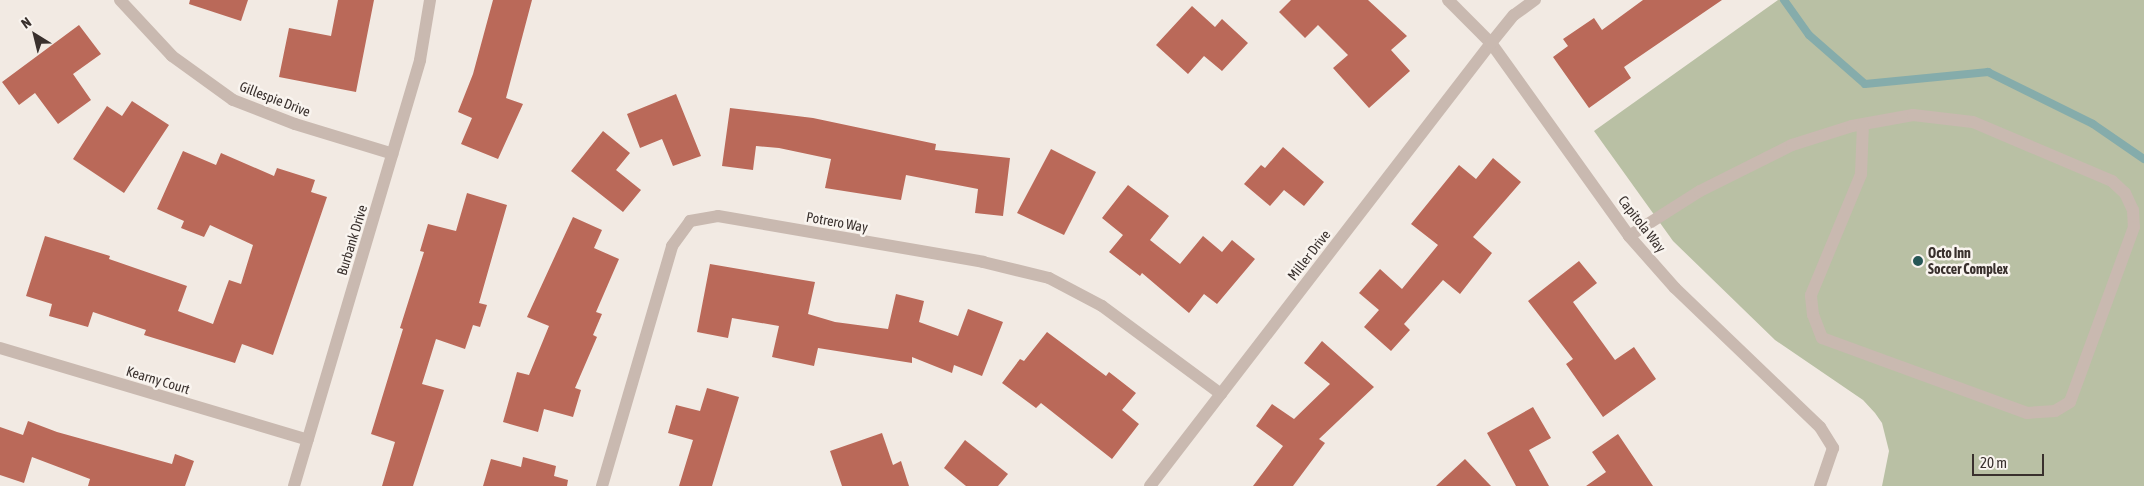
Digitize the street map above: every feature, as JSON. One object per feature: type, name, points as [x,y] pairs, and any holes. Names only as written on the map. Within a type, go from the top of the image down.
[{"type":"street","name":"Gillespie Drive","points":[[120,0],[172,56],[233,100],[295,124],[393,154]]},
{"type":"street","name":"Burbank Drive","points":[[294,486],[420,60],[430,0]]},
{"type":"street","name":"Capitola Way","points":[[1448,0],[1492,43],[1629,236],[1675,288],[1808,414],[1833,448],[1820,486]]},
{"type":"street","name":"Miller Drive","points":[[1150,486],[1514,15],[1535,0]]},
{"type":"street","points":[[1629,236],[1700,191],[1792,145],[1863,124],[1913,114],[1972,122],[2112,181],[2125,193],[2133,210],[2134,227],[2070,402],[2055,411],[2027,413],[1822,338],[1813,315],[1812,295],[1861,174],[1863,124]]},
{"type":"street","name":"Potrero Way","points":[[602,486],[672,246],[690,221],[718,216],[983,262],[1049,278],[1102,306],[1221,394]]},
{"type":"street","name":"Kearny Court","points":[[0,348],[308,440]]},
{"type":"green space","name":"Octo Inn Soccer Complex","points":[[1778,0],[2144,0],[2144,486],[1882,486],[1889,451],[1882,423],[1875,413],[1863,400],[1775,340],[1673,241],[1594,131]]},
{"type":"building","points":[[190,0],[248,0],[241,21],[189,4]]},
{"type":"building","points":[[338,0],[374,0],[356,92],[279,77],[289,28],[331,36]]},
{"type":"building","points":[[493,0],[532,0],[506,98],[523,104],[498,159],[461,144],[472,118],[458,112],[473,74]]},
{"type":"building","points":[[1291,0],[1368,0],[1407,36],[1391,50],[1410,71],[1369,108],[1333,68],[1348,55],[1318,25],[1305,38],[1279,12]]},
{"type":"building","points":[[1643,0],[1722,0],[1624,67],[1631,78],[1589,108],[1553,57],[1568,46],[1563,39],[1594,18],[1602,30]]},
{"type":"building","points":[[1192,6],[1215,27],[1222,19],[1248,43],[1222,71],[1204,56],[1188,74],[1156,45]]},
{"type":"building","points":[[79,25],[101,54],[73,74],[91,100],[58,124],[35,93],[19,105],[2,82]]},
{"type":"building","points":[[676,94],[701,156],[673,166],[662,139],[640,148],[627,114]]},
{"type":"building","points":[[132,101],[169,125],[124,193],[73,159],[107,106],[122,116]]},
{"type":"building","points":[[730,108],[813,118],[936,144],[935,150],[1010,158],[1003,216],[975,213],[978,189],[906,175],[901,200],[825,188],[831,159],[779,148],[756,146],[753,170],[722,166]]},
{"type":"building","points":[[603,131],[630,153],[616,170],[641,190],[623,212],[571,171]]},
{"type":"building","points":[[1283,147],[1324,182],[1304,206],[1284,190],[1270,206],[1244,184],[1261,165],[1265,168]]},
{"type":"building","points":[[1051,149],[1096,172],[1064,235],[1017,213]]},
{"type":"building","points":[[183,151],[216,165],[221,153],[274,176],[277,168],[315,180],[311,192],[327,197],[273,355],[242,344],[235,363],[144,335],[146,330],[93,312],[88,327],[49,316],[52,304],[26,296],[45,236],[110,256],[109,259],[187,286],[178,311],[213,324],[229,280],[241,284],[253,245],[210,225],[204,237],[181,228],[184,221],[157,209]]},
{"type":"building","points":[[1493,158],[1521,182],[1473,237],[1492,253],[1460,294],[1443,280],[1404,324],[1410,330],[1391,351],[1364,327],[1379,310],[1359,293],[1380,269],[1402,289],[1438,245],[1411,224],[1459,165],[1476,179]]},
{"type":"building","points":[[1128,185],[1169,216],[1150,240],[1180,264],[1203,236],[1222,252],[1232,240],[1255,259],[1217,304],[1204,294],[1189,313],[1142,273],[1140,276],[1109,252],[1123,235],[1102,218]]},
{"type":"building","points":[[467,193],[507,205],[479,303],[487,305],[480,327],[473,325],[465,349],[436,339],[422,384],[444,390],[413,486],[382,486],[395,442],[371,434],[403,329],[400,328],[424,252],[420,251],[428,224],[456,231]]},
{"type":"building","points":[[573,217],[602,230],[594,248],[619,259],[596,312],[602,314],[593,335],[597,337],[575,388],[581,390],[573,417],[544,409],[538,432],[503,422],[517,372],[529,375],[549,326],[527,317]]},
{"type":"building","points":[[1579,261],[1597,283],[1573,302],[1615,360],[1634,347],[1656,379],[1603,417],[1566,364],[1573,359],[1528,301]]},
{"type":"building","points":[[710,264],[815,282],[808,314],[835,322],[888,329],[896,294],[924,301],[919,322],[958,336],[968,309],[1003,322],[982,376],[954,365],[952,373],[912,357],[912,363],[818,348],[814,366],[772,357],[779,326],[732,318],[728,338],[697,332]]},
{"type":"building","points":[[1047,332],[1106,376],[1109,372],[1136,393],[1122,410],[1139,424],[1112,459],[1041,403],[1036,408],[1002,383],[1020,359],[1024,361]]},
{"type":"building","points":[[1322,341],[1374,387],[1319,439],[1325,443],[1293,486],[1253,486],[1283,446],[1256,426],[1272,404],[1294,419],[1330,384],[1304,363]]},
{"type":"building","points":[[707,388],[739,397],[712,486],[679,486],[693,440],[668,433],[676,405],[700,411]]},
{"type":"building","points":[[1533,407],[1551,438],[1529,450],[1549,486],[1516,486],[1487,433]]},
{"type":"building","points":[[28,421],[57,432],[172,464],[175,454],[194,461],[185,486],[88,486],[90,479],[32,457],[24,483],[0,475],[0,427],[23,435]]},
{"type":"building","points":[[882,433],[893,465],[901,461],[909,486],[842,486],[830,451]]},
{"type":"building","points":[[1618,434],[1653,486],[1586,486],[1606,472],[1592,452]]},
{"type":"building","points":[[965,440],[1008,474],[998,486],[966,486],[944,468]]},
{"type":"building","points":[[523,457],[556,466],[554,476],[568,480],[567,486],[483,486],[491,459],[521,467]]},
{"type":"building","points":[[1465,459],[1491,486],[1436,486]]},
{"type":"waterway","points":[[1784,0],[1809,35],[1865,84],[1988,72],[2093,124],[2144,159]]},
{"type":"place","name":"Octo Inn Soccer Complex","points":[[1918,261]]}]
